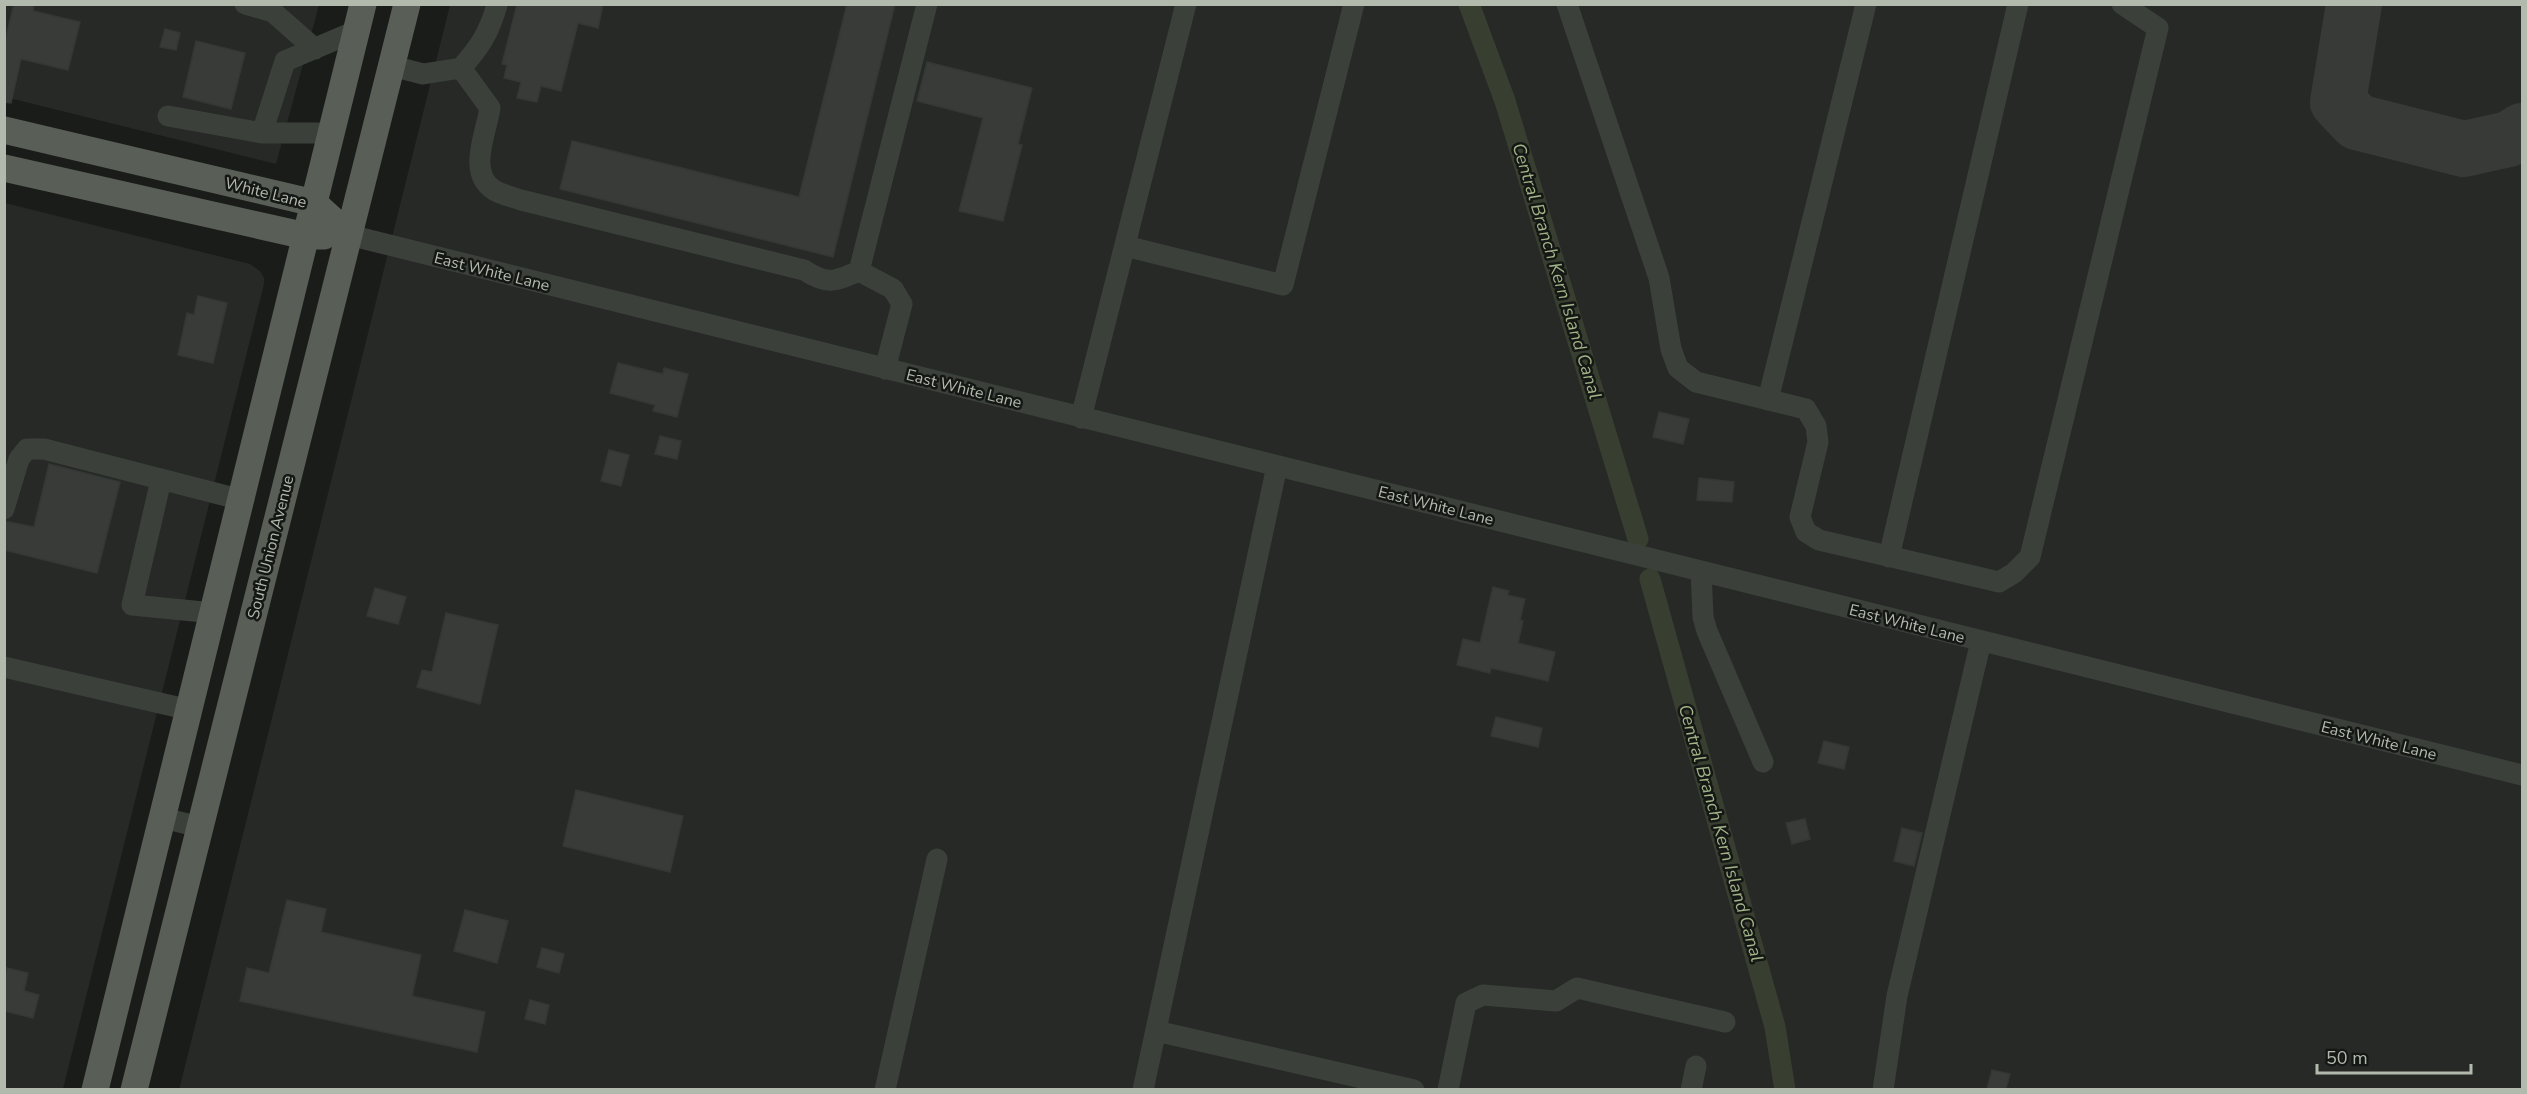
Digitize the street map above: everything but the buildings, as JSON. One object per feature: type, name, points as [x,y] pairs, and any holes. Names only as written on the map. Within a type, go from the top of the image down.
[{"type":"main road","points":[[95,1089],[363,4]]},
{"type":"main road","points":[[391,4],[388,26],[392,66]]},
{"type":"main road","name":"South Union Avenue","points":[[132,1089],[407,4]]},
{"type":"main road","name":"White Lane","points":[[4,130],[314,203],[349,235]]},
{"type":"main road","name":"White Lane","points":[[4,168],[306,236],[349,235]]},
{"type":"main road","points":[[214,767],[205,765],[199,759],[200,747],[233,621],[234,609],[225,568]]},
{"type":"main road","points":[[132,1089],[120,1061],[158,911],[158,907],[152,901],[143,899]]},
{"type":"street","points":[[245,4],[273,12],[315,49]]},
{"type":"street","points":[[859,271],[927,4]]},
{"type":"street","points":[[1081,418],[1186,4]]},
{"type":"street","points":[[1125,246],[1283,285],[1354,4]]},
{"type":"street","points":[[1567,4],[1659,278],[1671,349],[1678,368],[1696,382],[1806,409],[1816,426],[1818,442],[1800,517],[1806,532],[1818,540],[1999,582],[2014,573],[2030,557],[2158,28],[2122,4]]},
{"type":"street","points":[[1768,400],[1866,4]]},
{"type":"street","points":[[1889,557],[2018,4]]},
{"type":"street","points":[[392,66],[423,74],[461,68],[479,48],[490,29],[497,5]]},
{"type":"street","points":[[262,134],[285,62],[356,31]]},
{"type":"street","points":[[461,68],[490,108],[478,166],[483,180],[495,191],[521,200],[804,270],[825,281],[838,280],[859,271]]},
{"type":"street","points":[[168,116],[262,134],[330,133]]},
{"type":"street","name":"East White Lane","points":[[349,235],[2523,775]]},
{"type":"street","points":[[859,271],[893,289],[902,304],[885,369]]},
{"type":"street","points":[[4,509],[19,459],[27,449],[44,449],[242,500]]},
{"type":"street","points":[[1143,1089],[1277,466]]},
{"type":"street","points":[[161,480],[132,605],[214,614]]},
{"type":"street","points":[[1701,571],[1704,622],[1763,762]]},
{"type":"street","points":[[1883,1089],[1897,996],[1982,641]]},
{"type":"street","points":[[4,667],[190,710]]},
{"type":"street","points":[[163,818],[200,827]]},
{"type":"street","points":[[885,1089],[937,860]]},
{"type":"street","points":[[1448,1089],[1466,1004],[1483,995],[1556,1001],[1577,988],[1725,1022]]},
{"type":"street","points":[[1156,1031],[1414,1089]]},
{"type":"street","points":[[1691,1089],[1696,1066]]},
{"type":"shaded area","points":[[5,5],[319,5],[276,164],[5,97]]},
{"type":"shaded area","points":[[450,5],[2522,5],[2522,1089],[179,1090]]},
{"type":"shaded area","points":[[5,203],[250,264],[260,271],[264,278],[63,1089],[5,1090]]},
{"type":"waterway","name":"Central Branch Kern Island Canal","points":[[1469,4],[1505,101],[1638,539]]},
{"type":"waterway","name":"Central Branch Kern Island Canal","points":[[1650,579],[1775,1027],[1785,1090]]},
{"type":"taxiway","points":[[2354,4],[2338,102],[2357,122],[2464,149],[2509,139],[2522,131]]}]
